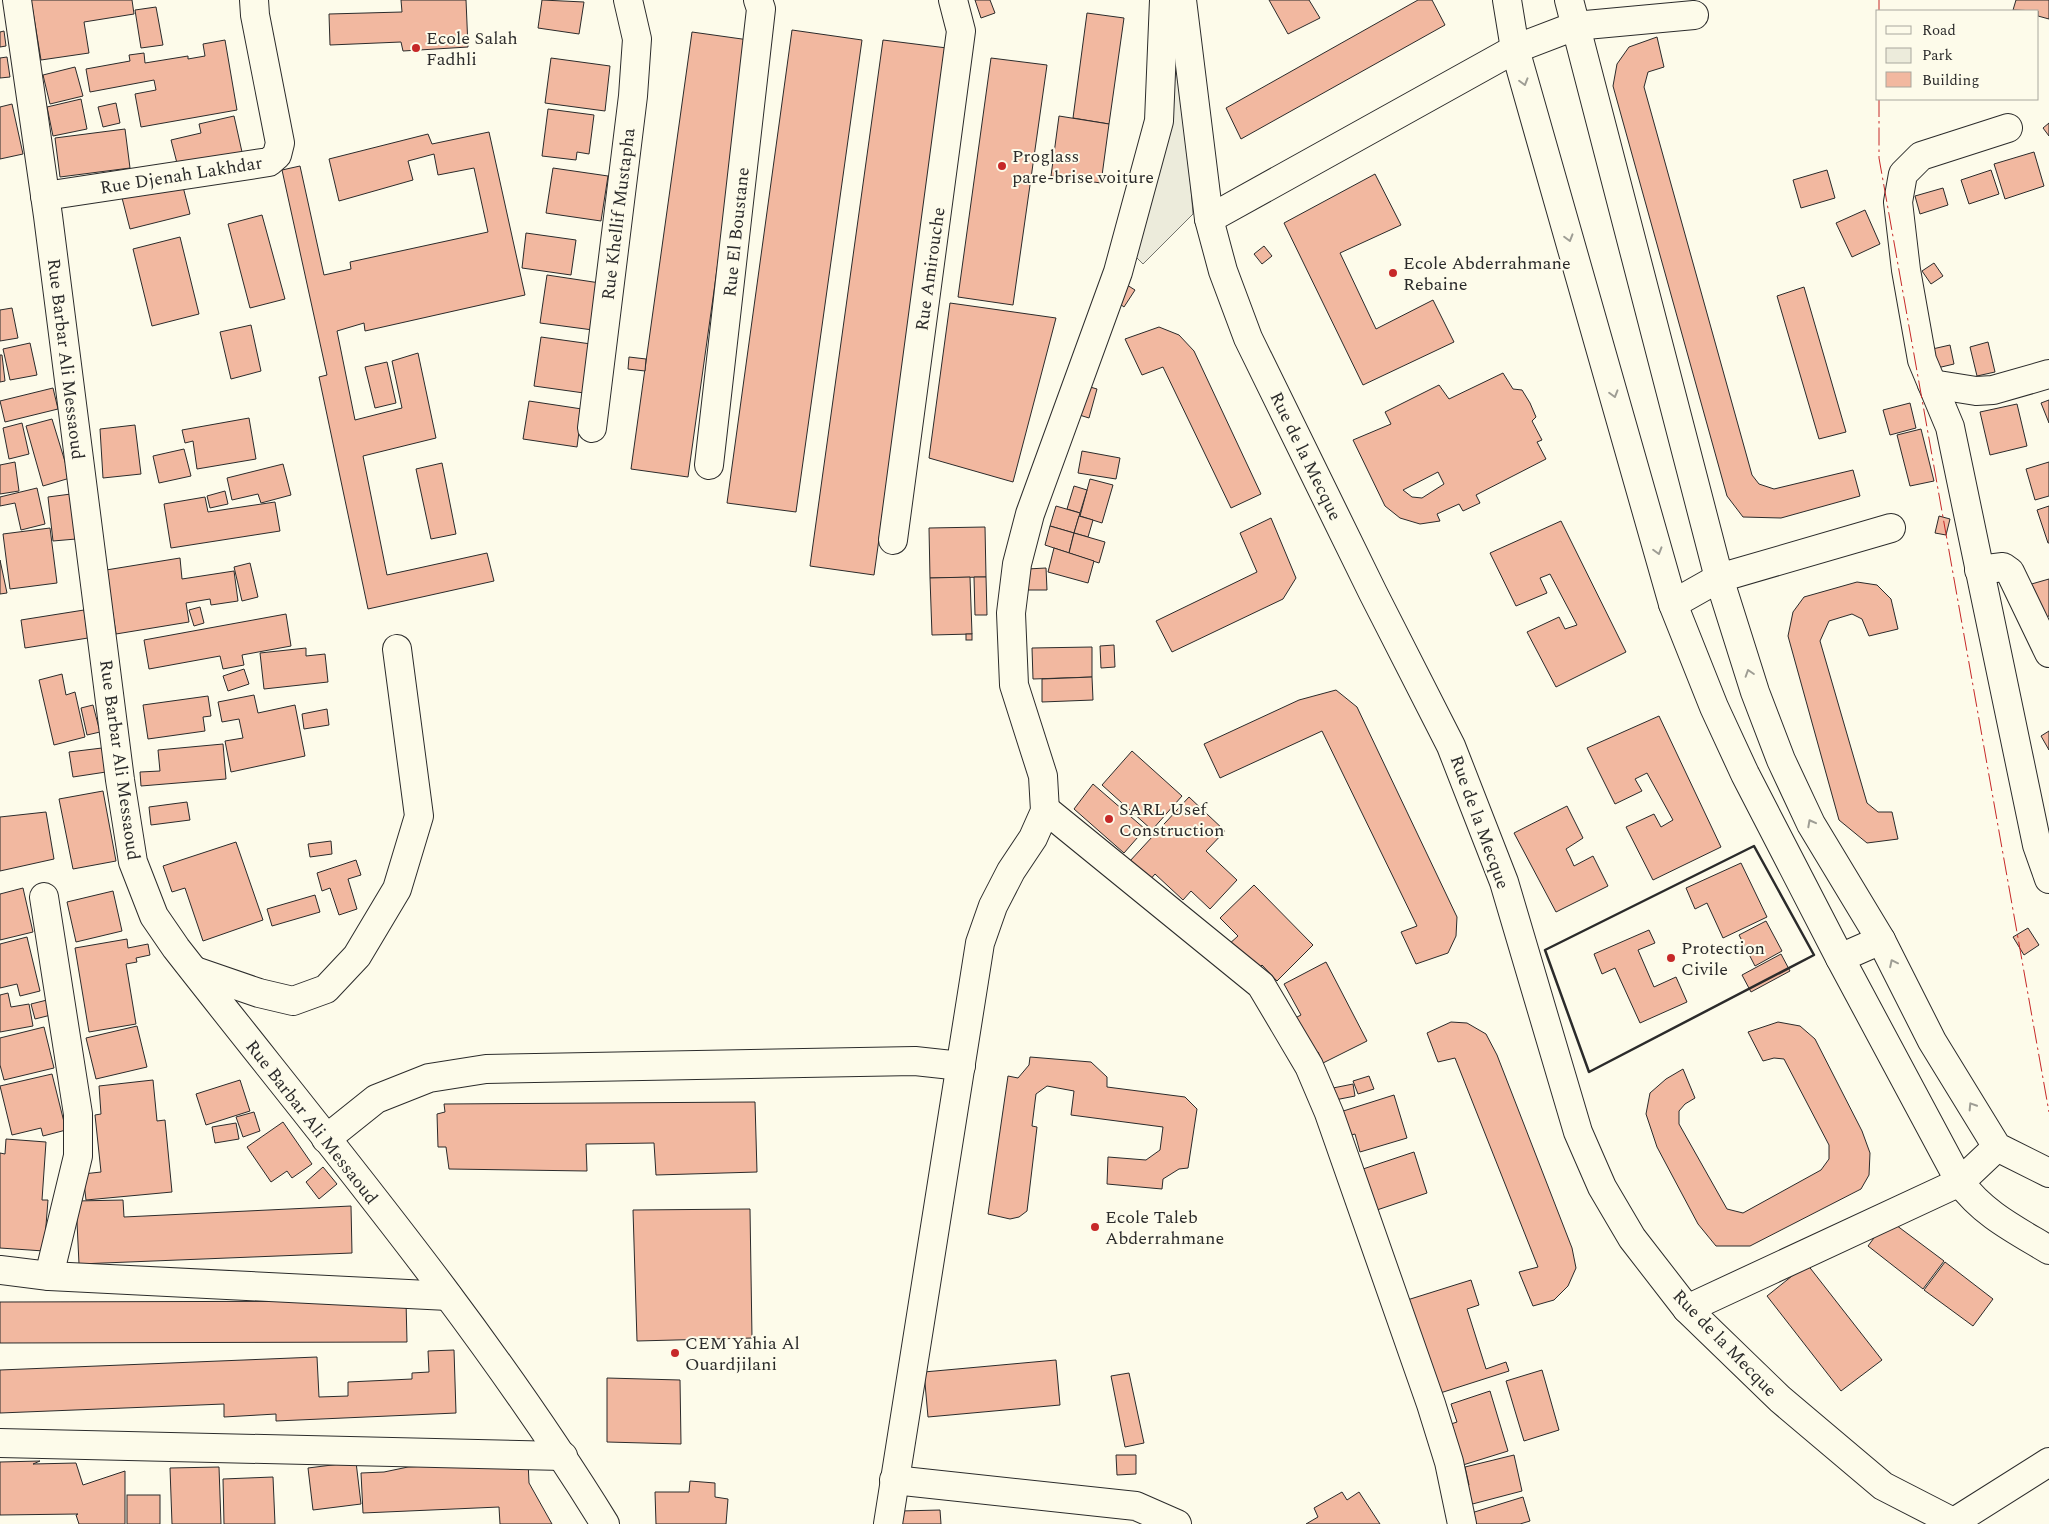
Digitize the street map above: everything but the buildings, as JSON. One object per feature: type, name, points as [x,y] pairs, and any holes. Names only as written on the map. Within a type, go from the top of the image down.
[{"type":"street","name":"Rue Barbar Ali Messaoud","points":[[17,0],[45,196],[120,780],[133,862],[154,916],[448,1296],[563,1456],[605,1524]]},
{"type":"street","name":"Rue Djenah Lakhdar","points":[[45,196],[269,162],[277,156],[280,143],[255,15],[254,0]]},
{"type":"street","name":"Rue Khellif Mustapha","points":[[592,428],[633,96],[636,39],[628,0]]},
{"type":"street","name":"Rue El Boustane","points":[[710,465],[761,9],[758,0]]},
{"type":"street","name":"Rue Amirouche","points":[[893,540],[962,31],[952,0]]},
{"type":"street","points":[[888,1524],[980,943],[993,906],[1011,871],[1033,838],[1045,811],[1043,776],[1014,685],[1011,613],[1017,564],[1030,514],[1118,272],[1159,121],[1164,0]]},
{"type":"street","name":"Rue de la Mecque","points":[[1182,0],[1210,219],[1223,271],[1248,338],[1452,746],[1504,882],[1578,1132],[1602,1187],[1632,1238],[1687,1309],[1780,1399],[1883,1486],[1956,1523]]},
{"type":"street","points":[[1507,0],[1515,49],[1673,604],[1714,707],[1745,774],[1840,958],[1960,1182],[1988,1213],[2049,1250]]},
{"type":"street","points":[[1210,219],[1515,49],[1572,13],[1694,15]]},
{"type":"street","points":[[1572,13],[1719,578],[1755,692],[1781,760],[1811,824],[1882,940],[1932,1040],[1998,1147],[2049,1173]]},
{"type":"street","points":[[2008,128],[1921,156],[1903,174],[1898,202],[1906,270],[1922,360],[1950,427],[2037,845],[2049,880]]},
{"type":"street","points":[[1932,384],[1976,391],[1993,390],[2049,374]]},
{"type":"street","points":[[1673,604],[1719,578],[1891,528]]},
{"type":"street","points":[[1979,570],[2003,567],[2010,572],[2049,653]]},
{"type":"street","points":[[195,971],[259,993],[293,1001],[326,989],[358,956],[397,889],[419,816],[396,649]]},
{"type":"street","points":[[1045,811],[1261,985],[1285,1024],[1309,1066],[1332,1123],[1431,1404],[1449,1462],[1462,1524]]},
{"type":"street","points":[[44,897],[78,1114],[78,1156],[49,1276]]},
{"type":"street","points":[[1840,958],[1882,940]]},
{"type":"street","points":[[326,1139],[376,1099],[429,1078],[486,1069],[915,1060],[961,1066]]},
{"type":"street","points":[[1687,1309],[1960,1182],[1998,1147]]},
{"type":"street","points":[[0,1270],[49,1276],[448,1296]]},
{"type":"street","points":[[0,1443],[563,1456]]},
{"type":"street","points":[[1956,1523],[2049,1462]]},
{"type":"street","points":[[894,1480],[1136,1506],[1176,1524]]},
{"type":"green space","points":[[1172,64],[1182,73],[1193,214],[1143,264],[1129,250]]},
{"type":"wall","points":[[1754,846],[1814,955],[1589,1072],[1545,950],[1754,846]]},
{"type":"power","points":[[1879,0],[1879,10]]},
{"type":"power","points":[[1879,100],[1879,158],[2049,1112]]},
{"type":"place","name":"Ecole Salah Fadhli","points":[[416,48]]},
{"type":"place","name":"Proglass pare-brise voiture","points":[[1002,166]]},
{"type":"place","name":"Ecole Abderrahmane Rebaine","points":[[1393,273]]},
{"type":"place","name":"SARL Usef Construction","points":[[1109,819]]},
{"type":"place","name":"Protection Civile","points":[[1671,958]]},
{"type":"place","name":"Ecole Taleb Abderrahmane","points":[[1095,1227]]},
{"type":"place","name":"CEM Yahia Al Ouardjilani","points":[[675,1353]]}]
